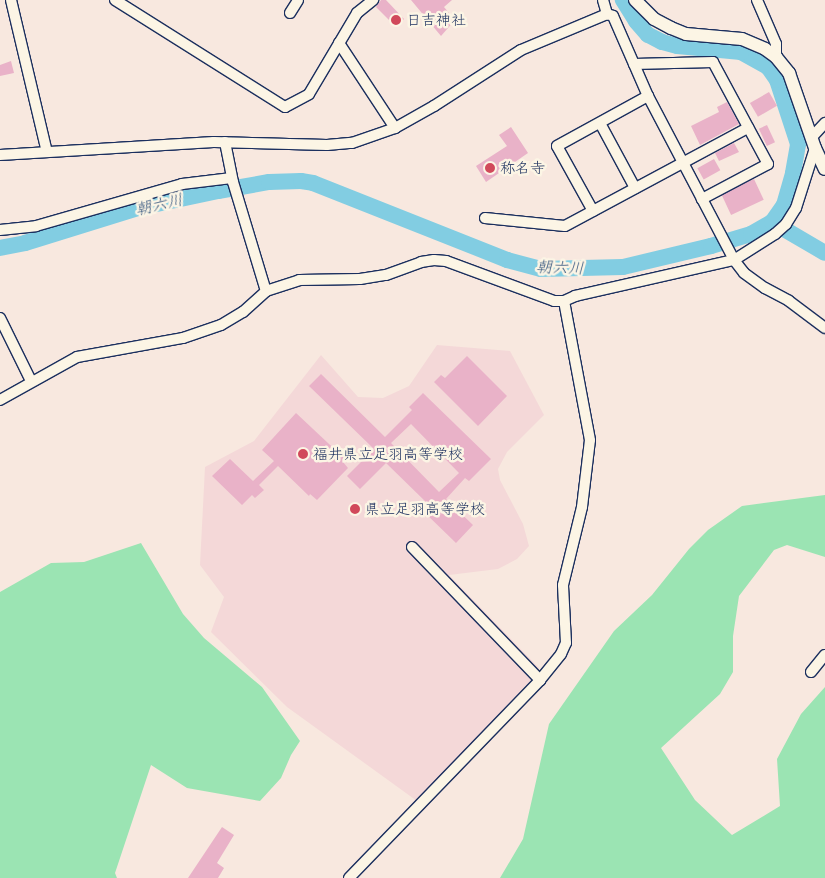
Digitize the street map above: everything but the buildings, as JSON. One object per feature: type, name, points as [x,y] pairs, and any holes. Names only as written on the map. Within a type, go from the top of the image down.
[{"type":"main road","points":[[635,0],[654,19],[671,28],[686,34],[742,39],[765,49],[776,57],[789,73],[813,143],[825,169]]},
{"type":"street","points":[[11,0],[46,152]]},
{"type":"street","points":[[116,0],[285,107],[309,94],[358,13],[373,0]]},
{"type":"street","points":[[290,13],[298,0]]},
{"type":"street","points":[[603,0],[606,14]]},
{"type":"street","points":[[757,0],[776,44],[776,57]]},
{"type":"street","points":[[0,155],[225,142],[327,145],[352,143],[395,128],[434,106],[521,50],[606,14],[613,16],[648,96],[732,257],[744,273],[764,288],[788,301],[825,328]]},
{"type":"street","points":[[339,43],[395,128]]},
{"type":"street","points":[[634,64],[713,62],[768,164],[702,199]]},
{"type":"street","points":[[593,211],[557,146],[648,96]]},
{"type":"street","points":[[600,123],[635,188]]},
{"type":"street","points":[[0,400],[31,380],[77,357],[183,338],[220,325],[243,312],[266,291],[299,280],[360,279],[386,275],[421,262],[434,260],[446,262],[554,301],[564,301],[575,296],[732,257],[775,234],[786,224],[796,208],[813,143],[825,124]]},
{"type":"street","points":[[485,218],[565,226],[748,128]]},
{"type":"street","points":[[225,142],[237,196],[266,291]]},
{"type":"street","points":[[0,230],[36,226],[182,184],[233,180]]},
{"type":"street","points":[[349,878],[540,680],[561,654],[566,642],[562,585],[575,542],[588,467],[590,440],[564,301]]},
{"type":"street","points":[[0,318],[31,380]]},
{"type":"street","points":[[412,546],[540,680]]},
{"type":"street","points":[[810,672],[825,655]]},
{"type":"shaded area","points":[[437,345],[510,351],[544,415],[507,452],[498,469],[500,480],[523,524],[529,546],[517,559],[498,569],[449,575],[539,668],[531,680],[417,801],[287,707],[211,632],[224,597],[200,565],[205,467],[254,441],[321,355],[358,397],[383,398],[409,386]]},
{"type":"green space","points":[[825,495],[825,557],[787,545],[774,550],[739,596],[733,636],[733,672],[720,694],[661,748],[695,800],[732,835],[780,806],[777,759],[801,714],[825,687],[825,878],[500,878],[523,839],[549,724],[614,631],[652,595],[689,549],[708,530],[742,506]]},
{"type":"green space","points":[[141,543],[183,614],[204,638],[262,687],[300,741],[291,755],[281,778],[260,801],[187,788],[151,765],[115,873],[117,878],[0,878],[0,592],[51,563],[84,562]]},
{"type":"waterway","name":"朝六川","points":[[0,248],[25,243],[138,208],[269,182],[301,181],[313,183],[507,260],[541,269],[623,267],[711,246],[751,234],[772,222],[784,205],[793,173],[798,144],[777,80],[768,67],[741,52],[677,46],[662,42],[648,35],[636,21],[623,0]]},
{"type":"waterway","points":[[772,222],[825,253]]},
{"type":"place","name":"日吉神社","points":[[396,20]]},
{"type":"place","name":"称名寺","points":[[490,168]]},
{"type":"place","name":"福井県立足羽高等学校","points":[[303,454]]},
{"type":"place","name":"県立足羽高等学校","points":[[355,509]]}]
